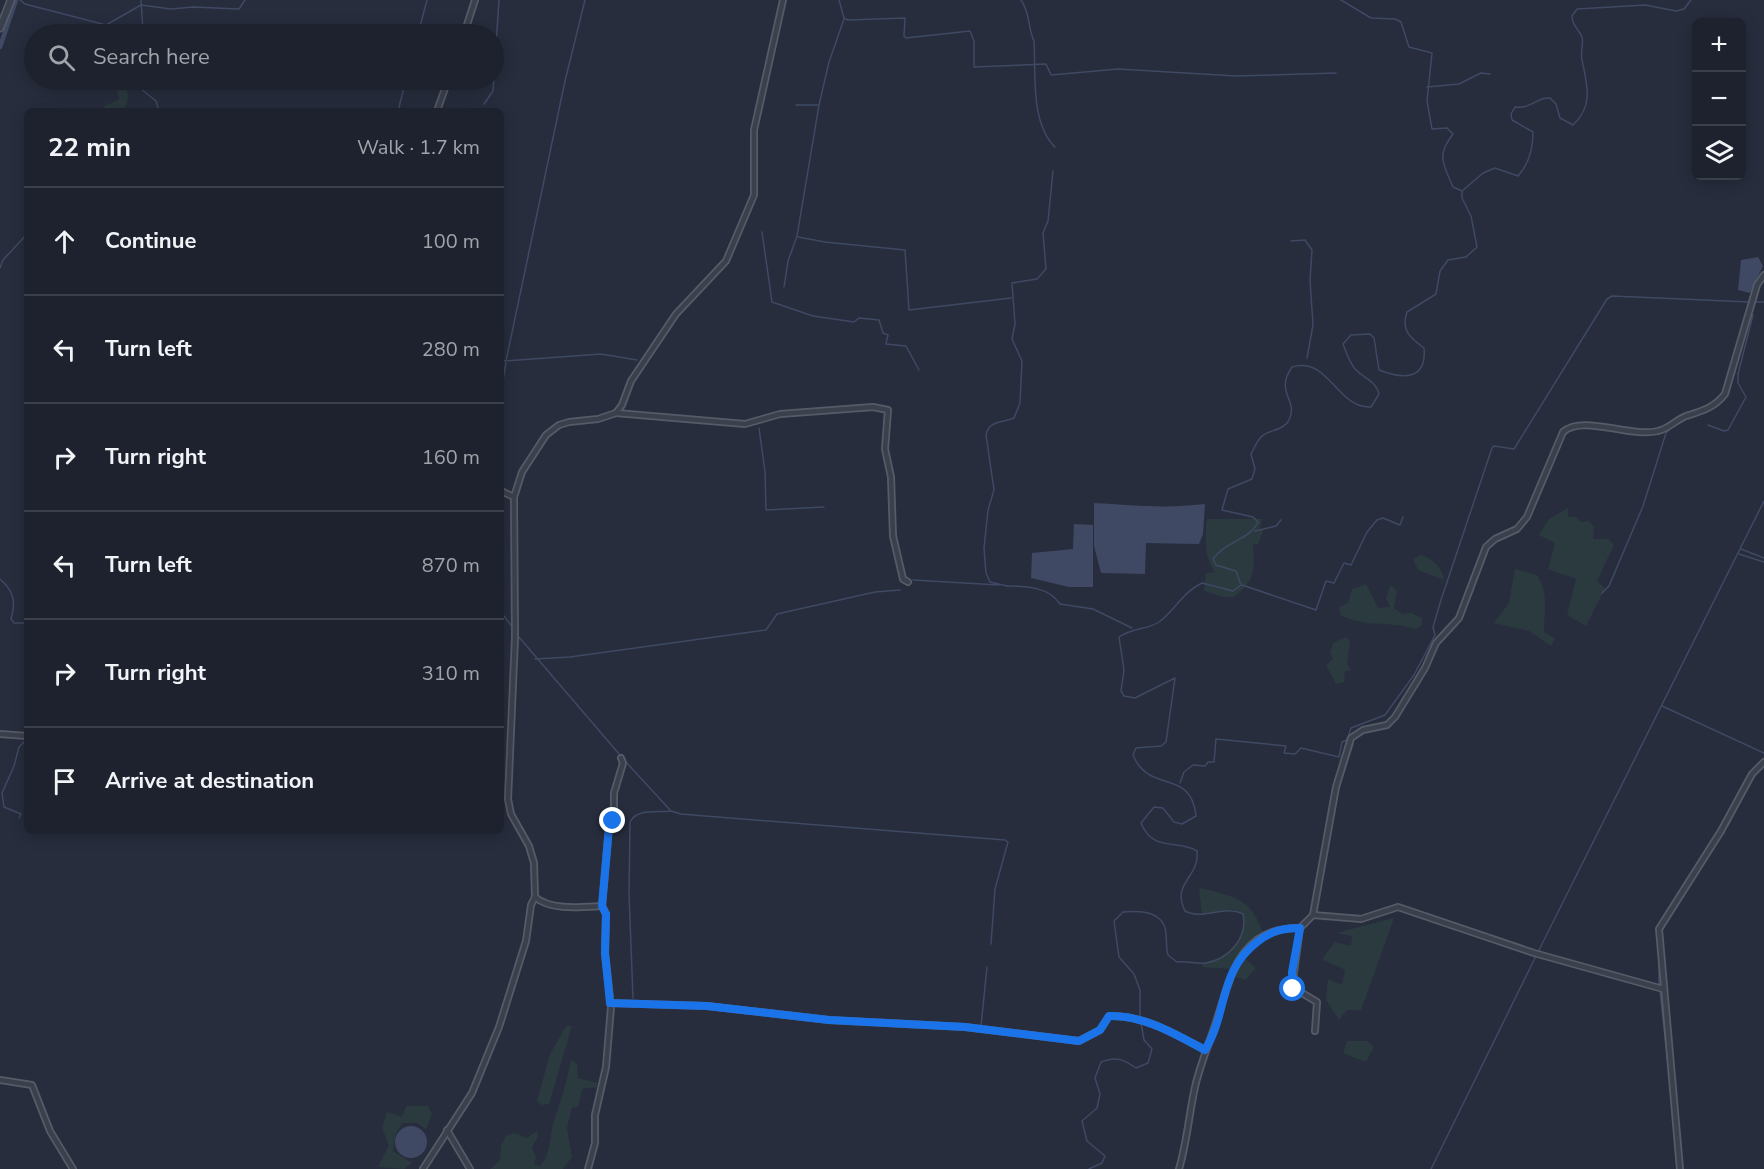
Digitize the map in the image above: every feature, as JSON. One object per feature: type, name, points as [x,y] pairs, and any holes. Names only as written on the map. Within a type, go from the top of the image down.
[{"type":"street","points":[[0,28],[11,0]]},
{"type":"street","points":[[467,24],[475,0]]},
{"type":"street","points":[[616,413],[622,405],[631,381],[676,314],[726,261],[751,205],[754,195],[754,130],[783,0]]},
{"type":"street","points":[[439,108],[445,90]]},
{"type":"street","points":[[1315,1031],[1317,1002],[1292,987],[1300,928],[1313,915],[1336,787],[1351,738],[1363,730],[1387,725],[1395,717],[1425,668],[1436,643],[1459,618],[1486,547],[1495,538],[1517,529],[1527,517],[1563,432],[1576,425],[1632,432],[1657,432],[1678,419],[1718,403],[1725,394],[1757,285],[1764,275]]},
{"type":"street","points":[[423,1169],[472,1093],[499,1027],[526,941],[531,905],[535,897],[534,863],[529,846],[511,814],[508,799],[515,638],[514,497],[522,472],[546,435],[559,425],[598,419],[616,413],[745,424],[780,414],[873,407],[888,410],[885,449],[892,489],[893,536],[903,579],[908,582]]},
{"type":"street","points":[[504,492],[514,497]]},
{"type":"street","points":[[0,734],[24,736]]},
{"type":"street","points":[[588,1169],[595,1143],[594,1115],[606,1067],[610,1003],[605,953],[606,914],[602,906],[609,827],[613,821],[614,793],[623,763],[621,758]]},
{"type":"street","points":[[1680,1169],[1659,929],[1721,831],[1752,774],[1764,762]]},
{"type":"street","points":[[535,897],[541,902],[571,907],[602,906]]},
{"type":"street","points":[[1313,915],[1361,919],[1398,907],[1534,953],[1663,989]]},
{"type":"street","points":[[1179,1169],[1195,1088],[1229,975],[1252,946],[1274,931],[1300,928]]},
{"type":"street","points":[[610,1003],[707,1006],[829,1020],[965,1027],[1079,1041],[1100,1030],[1109,1016],[1149,1022],[1205,1050]]},
{"type":"street","points":[[0,1080],[32,1085],[50,1131],[73,1169]]},
{"type":"street","points":[[447,1130],[470,1169]]},
{"type":"shaded area","points":[[116,90],[126,90],[128,96],[124,108],[104,108],[104,106],[119,100]]},
{"type":"shaded area","points":[[1568,508],[1568,517],[1575,517],[1581,522],[1589,521],[1594,527],[1593,539],[1608,539],[1614,545],[1597,581],[1605,588],[1586,626],[1567,615],[1576,579],[1548,569],[1555,543],[1539,535],[1549,519]]},
{"type":"shaded area","points":[[1207,519],[1262,519],[1260,529],[1264,529],[1258,544],[1253,544],[1253,574],[1247,585],[1234,597],[1223,597],[1204,591],[1206,573],[1215,572],[1207,553]]},
{"type":"shaded area","points":[[1420,555],[1436,564],[1444,580],[1418,570],[1413,559]]},
{"type":"shaded area","points":[[1515,569],[1537,575],[1541,582],[1545,603],[1544,632],[1555,638],[1551,646],[1529,631],[1494,623],[1509,603]]},
{"type":"shaded area","points":[[1366,584],[1378,608],[1390,607],[1386,598],[1391,585],[1397,591],[1394,608],[1403,614],[1411,613],[1422,618],[1422,625],[1415,629],[1361,622],[1340,615],[1339,607],[1348,603],[1352,589]]},
{"type":"shaded area","points":[[1345,637],[1350,640],[1347,664],[1351,670],[1345,672],[1344,682],[1336,684],[1326,665],[1333,659],[1330,652],[1333,643]]},
{"type":"shaded area","points":[[1199,888],[1229,896],[1243,903],[1254,914],[1266,935],[1242,956],[1256,968],[1245,980],[1229,975],[1231,969],[1202,967],[1203,963],[1220,957],[1234,947],[1243,933],[1244,924],[1243,914],[1233,909],[1202,915]]},
{"type":"shaded area","points":[[1394,918],[1361,1010],[1347,1010],[1339,1020],[1326,1000],[1328,979],[1342,985],[1345,970],[1322,959],[1335,942],[1351,946],[1352,936],[1336,933]]},
{"type":"shaded area","points":[[566,1026],[572,1026],[549,1104],[542,1105],[537,1101],[550,1054]]},
{"type":"shaded area","points":[[1347,1041],[1367,1041],[1374,1047],[1366,1062],[1343,1053]]},
{"type":"shaded area","points":[[571,1060],[577,1064],[578,1078],[597,1083],[597,1087],[582,1089],[578,1107],[572,1108],[567,1128],[572,1157],[563,1169],[490,1169],[500,1160],[501,1146],[506,1136],[514,1133],[527,1138],[537,1131],[538,1137],[532,1147],[536,1157],[534,1164],[540,1166],[544,1161]]},
{"type":"shaded area","points":[[406,1106],[428,1106],[432,1114],[426,1129],[417,1123],[403,1123],[396,1133],[393,1151],[412,1163],[404,1169],[378,1167],[389,1145],[382,1128],[387,1112],[402,1117]]},
{"type":"water","points":[[1758,257],[1763,266],[1750,293],[1738,290],[1741,260]]},
{"type":"water","points":[[1094,503],[1162,506],[1205,504],[1203,534],[1199,544],[1146,543],[1145,574],[1101,573],[1094,546]]},
{"type":"water","points":[[1074,524],[1093,525],[1093,587],[1069,587],[1031,578],[1032,553],[1073,549]]},
{"type":"water","points":[[411,1126],[422,1131],[427,1142],[422,1153],[411,1158],[400,1153],[395,1142],[400,1131]]},
{"type":"waterway","points":[[0,47],[16,0]]},
{"type":"waterway","points":[[20,0],[25,4],[102,24]]},
{"type":"waterway","points":[[141,0],[143,24]]},
{"type":"waterway","points":[[108,24],[141,5],[171,9],[193,7],[239,9],[245,0]]},
{"type":"waterway","points":[[421,24],[427,0]]},
{"type":"waterway","points":[[497,24],[499,0]]},
{"type":"waterway","points":[[506,361],[565,81],[585,0]]},
{"type":"waterway","points":[[839,0],[844,18],[848,20],[905,18],[904,36],[906,38],[970,31],[974,41],[974,67],[1046,64],[1051,75],[1118,69],[1236,76],[1336,73]]},
{"type":"waterway","points":[[1021,0],[1034,41],[1036,97],[1041,124],[1055,147]]},
{"type":"waterway","points":[[1341,0],[1371,18],[1395,19],[1401,22],[1409,47],[1432,53],[1427,101],[1432,129],[1447,128],[1453,134],[1444,148],[1443,160],[1453,187],[1462,191]]},
{"type":"waterway","points":[[1140,1018],[1140,990],[1134,974],[1119,957],[1114,921],[1123,912],[1146,912],[1161,920],[1165,928],[1168,955],[1177,962],[1206,963],[1222,957],[1240,939],[1244,923],[1243,914],[1236,911],[1200,914],[1185,911],[1181,893],[1194,868],[1197,851],[1159,842],[1146,832],[1141,823],[1154,807],[1163,808],[1174,822],[1182,824],[1196,816],[1193,801],[1186,791],[1149,775],[1140,767],[1133,755],[1136,748],[1161,746],[1166,742],[1175,678],[1135,698],[1124,696],[1121,691],[1124,670],[1119,637],[1159,622],[1190,591],[1202,583],[1233,591],[1241,585],[1236,571],[1216,565],[1213,559],[1218,553],[1249,533],[1258,522],[1253,517],[1222,510],[1228,489],[1252,479],[1255,469],[1251,454],[1260,439],[1264,434],[1284,426],[1289,420],[1291,407],[1285,383],[1292,367],[1305,366],[1315,369],[1350,400],[1359,405],[1371,407],[1379,394],[1378,390],[1370,380],[1356,370],[1348,358],[1343,344],[1351,335],[1370,334],[1374,338],[1379,370],[1404,376],[1417,372],[1421,367],[1424,348],[1408,333],[1405,324],[1407,312],[1436,294],[1440,271],[1448,260],[1466,257],[1477,247],[1471,216],[1462,198],[1462,191],[1483,173],[1495,168],[1518,176],[1528,161],[1533,132],[1512,120],[1511,114],[1515,107],[1550,98],[1556,104],[1560,118],[1573,125],[1584,110],[1587,94],[1582,39],[1572,16],[1577,9],[1645,5],[1676,11],[1684,9],[1691,0]]},
{"type":"waterway","points":[[784,287],[788,261],[797,236],[819,105],[829,62],[844,19]]},
{"type":"waterway","points":[[1427,87],[1459,84],[1481,73],[1490,74]]},
{"type":"waterway","points":[[142,90],[156,101],[158,108]]},
{"type":"waterway","points":[[399,108],[403,90]]},
{"type":"waterway","points":[[484,104],[493,90]]},
{"type":"waterway","points":[[796,105],[818,105]]},
{"type":"waterway","points":[[1007,586],[990,582],[986,573],[984,548],[988,510],[994,490],[986,435],[993,424],[1014,418],[1020,403],[1022,361],[1012,339],[1015,324],[1012,283],[1037,279],[1046,269],[1043,233],[1048,221],[1053,171]]},
{"type":"waterway","points":[[762,232],[772,302],[813,316],[854,322],[859,318],[879,320],[883,333],[888,335],[886,344],[906,346],[919,370]]},
{"type":"waterway","points":[[0,268],[3,260],[24,237]]},
{"type":"waterway","points":[[798,237],[905,250],[909,310],[1011,298]]},
{"type":"waterway","points":[[1291,241],[1305,240],[1312,250],[1310,280],[1313,325],[1307,358]]},
{"type":"waterway","points":[[1180,783],[1184,772],[1193,765],[1205,766],[1208,762],[1214,762],[1216,739],[1286,746],[1284,753],[1295,754],[1301,748],[1339,757],[1342,742],[1347,740],[1351,728],[1385,715],[1414,675],[1435,635],[1433,627],[1441,600],[1492,448],[1494,446],[1514,449],[1607,299],[1612,296],[1750,302]]},
{"type":"waterway","points":[[1755,302],[1764,302]]},
{"type":"waterway","points":[[1708,425],[1724,431],[1728,430],[1746,397],[1738,383],[1738,374],[1753,315]]},
{"type":"waterway","points":[[504,361],[601,354],[637,360]]},
{"type":"waterway","points":[[504,374],[506,363]]},
{"type":"waterway","points":[[759,428],[765,472],[766,510],[824,507]]},
{"type":"waterway","points":[[1602,593],[1609,586],[1643,506],[1666,433],[1669,430]]},
{"type":"waterway","points":[[1538,952],[1764,501]]},
{"type":"waterway","points":[[1242,585],[1316,610],[1326,581],[1334,583],[1344,563],[1351,565],[1367,532],[1377,520],[1383,518],[1400,525],[1403,517]]},
{"type":"waterway","points":[[1255,531],[1276,526],[1281,520]]},
{"type":"waterway","points":[[1741,549],[1764,558]]},
{"type":"waterway","points":[[1739,554],[1764,562]]},
{"type":"waterway","points":[[0,579],[13,597],[11,619],[14,623],[24,623]]},
{"type":"waterway","points":[[913,580],[999,585]]},
{"type":"waterway","points":[[1007,586],[1029,587],[1043,591],[1050,594],[1060,604],[1093,609],[1132,628]]},
{"type":"waterway","points":[[535,659],[570,657],[766,630],[777,614],[875,592],[900,590]]},
{"type":"waterway","points":[[504,616],[513,628]]},
{"type":"waterway","points":[[518,636],[620,755]]},
{"type":"waterway","points":[[1662,706],[1764,753]]},
{"type":"waterway","points":[[19,818],[21,814],[4,807],[2,793],[14,766],[19,747],[24,742]]},
{"type":"waterway","points":[[1325,859],[1339,787],[1353,744]]},
{"type":"waterway","points":[[625,761],[671,811],[681,814],[1005,840],[1008,842],[995,889],[991,944]]},
{"type":"waterway","points":[[633,998],[629,894],[630,822],[642,813],[671,811]]},
{"type":"waterway","points":[[1241,961],[1253,948],[1272,935]]},
{"type":"waterway","points":[[1431,1169],[1536,956]]},
{"type":"waterway","points":[[1659,956],[1659,984]]},
{"type":"waterway","points":[[981,1026],[987,967]]},
{"type":"waterway","points":[[1660,991],[1673,1110]]},
{"type":"waterway","points":[[1210,1050],[1228,992]]},
{"type":"waterway","points":[[1089,1169],[1102,1163],[1105,1156],[1087,1141],[1082,1121],[1097,1108],[1100,1094],[1095,1078],[1101,1062],[1106,1060],[1119,1059],[1136,1068],[1148,1063],[1152,1049],[1144,1040],[1141,1023]]},
{"type":"waterway","points":[[1673,1117],[1677,1169]]},
{"type":"route","points":[[613,821],[609,827],[609,848],[602,906],[606,914],[605,953],[610,1003],[707,1006],[829,1020],[965,1027],[1079,1041],[1100,1030],[1109,1016],[1118,1016],[1149,1022],[1205,1050],[1209,1045],[1229,975],[1242,956],[1274,931],[1300,928],[1292,972],[1293,989]]}]
